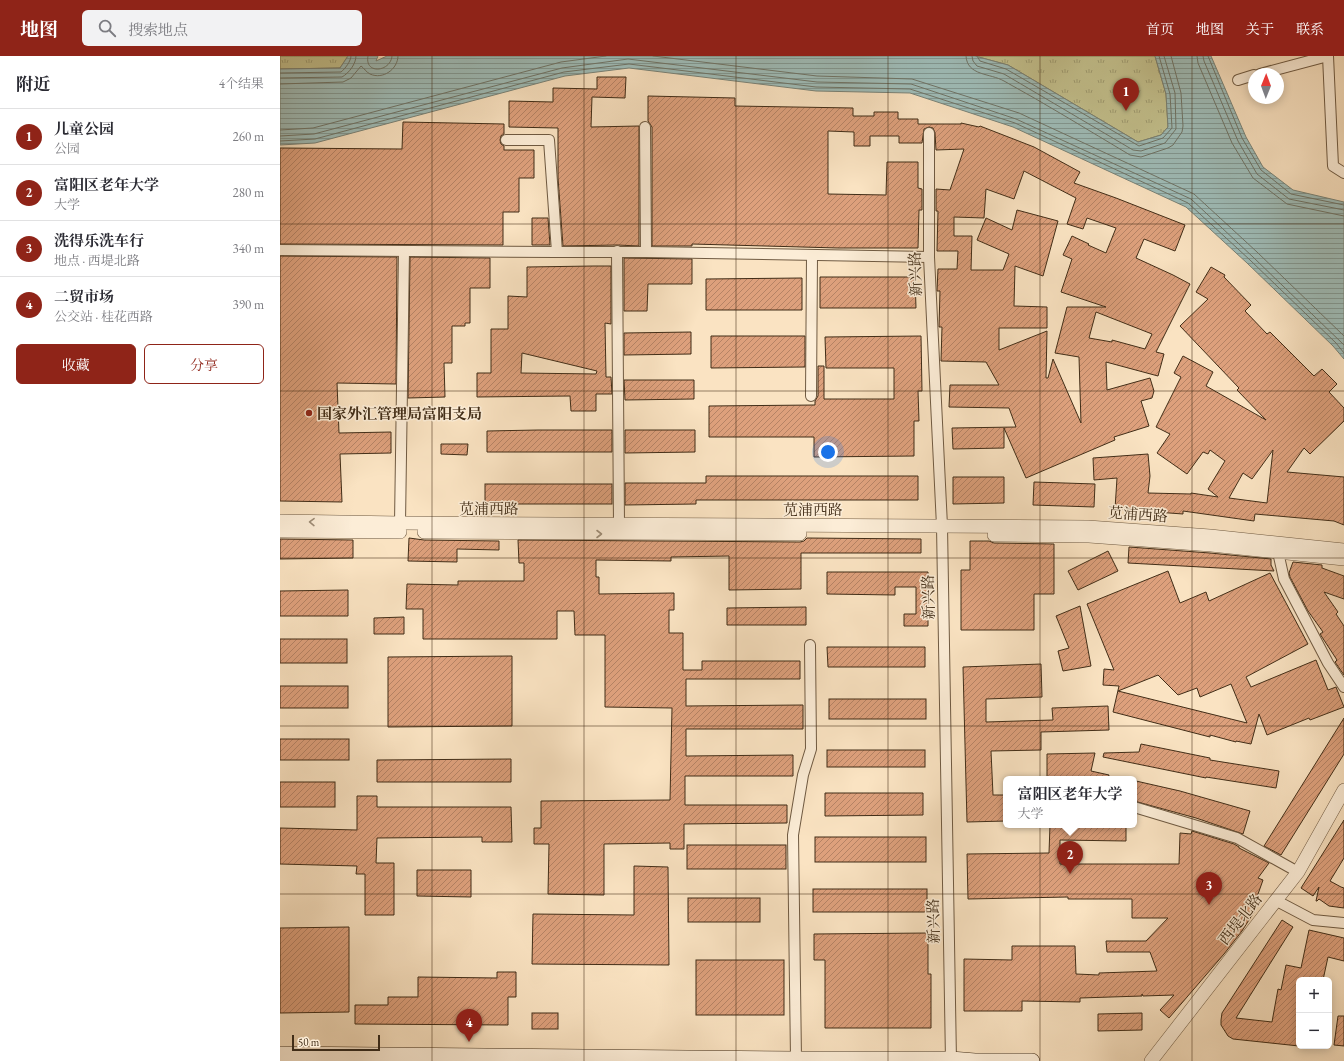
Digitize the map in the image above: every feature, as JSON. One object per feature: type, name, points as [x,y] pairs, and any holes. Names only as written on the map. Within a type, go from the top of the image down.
[{"type":"main road","points":[[280,1054],[1032,1061]]},
{"type":"street","points":[[1283,68],[1328,56],[1333,166],[1344,173]]},
{"type":"street","points":[[1238,80],[1248,78]]},
{"type":"street","points":[[645,127],[646,252]]},
{"type":"street","name":"新兴路","points":[[929,133],[929,257],[942,530],[951,1060]]},
{"type":"street","points":[[506,140],[549,140],[557,252]]},
{"type":"street","points":[[280,250],[617,251],[812,256],[929,257]]},
{"type":"street","points":[[400,523],[404,251]]},
{"type":"street","points":[[617,251],[619,524]]},
{"type":"street","points":[[811,396],[812,256]]},
{"type":"street","name":"苋浦西路","points":[[280,521],[619,524],[942,530],[1089,536],[1211,545],[1344,559]]},
{"type":"street","name":"苋浦西路","points":[[280,531],[604,534],[1088,527],[1210,536],[1344,550]]},
{"type":"street","points":[[1278,552],[1284,579],[1328,663],[1344,687]]},
{"type":"street","points":[[796,1059],[793,835],[803,775],[811,750],[810,645]]},
{"type":"street","name":"西堤北路","points":[[1151,1061],[1298,872],[1344,790]]},
{"type":"street","points":[[1137,808],[1237,838],[1298,872]]},
{"type":"street","points":[[1275,900],[1314,920],[1344,923]]},
{"type":"green space","points":[[280,56],[348,56],[340,68],[280,69]]},
{"type":"green space","points":[[975,56],[1155,56],[1166,94],[1168,127],[1161,135],[1138,142],[1008,65]]},
{"type":"water","points":[[348,56],[378,56],[376,61],[387,56],[975,56],[1008,65],[1138,142],[1161,135],[1168,127],[1166,94],[1155,56],[1211,56],[1246,137],[1263,167],[1293,190],[1344,202],[1344,359],[1333,346],[1247,263],[1186,207],[1013,127],[910,93],[816,91],[629,68],[565,76],[315,143],[280,145],[280,69],[340,68]]},
{"type":"building","points":[[597,77],[626,77],[625,98],[592,97],[591,127],[639,126],[639,246],[563,246],[558,178],[558,128],[509,127],[509,101],[553,102],[553,88],[597,89]]},
{"type":"building","points":[[648,96],[735,98],[735,106],[853,108],[853,116],[874,116],[874,112],[898,112],[898,119],[918,119],[918,124],[961,123],[980,126],[1034,147],[1080,172],[1074,183],[1185,225],[1175,251],[1144,239],[1136,258],[1190,284],[1156,352],[1164,354],[1158,376],[1106,362],[1107,390],[1150,378],[1154,391],[1152,398],[1141,401],[1149,426],[1114,437],[1115,440],[1026,478],[1004,428],[1004,448],[953,449],[952,428],[1016,427],[1009,408],[949,407],[950,385],[999,385],[986,362],[941,361],[942,327],[939,327],[940,291],[937,291],[938,269],[957,269],[958,251],[937,251],[938,211],[936,211],[936,189],[950,190],[964,149],[936,150],[935,133],[933,128],[929,127],[924,129],[922,143],[899,143],[899,136],[870,136],[870,146],[854,146],[854,132],[828,131],[828,194],[886,195],[887,162],[918,162],[918,188],[922,189],[922,210],[919,210],[918,248],[838,248],[692,244],[692,246],[652,246],[652,127],[648,121]],"holes":[[[1024,171],[1076,198],[1067,224],[1083,229],[1087,218],[1116,228],[1106,253],[1072,236],[1063,255],[1072,259],[1061,292],[1106,307],[1067,307],[1055,353],[1079,357],[1081,423],[1053,359],[1048,378],[1046,378],[1047,331],[999,350],[999,328],[1047,328],[1047,307],[1014,306],[1015,266],[1043,276],[1058,221],[1017,210],[1012,230],[986,218],[977,240],[1009,254],[1003,270],[971,270],[972,236],[954,236],[954,217],[984,218],[986,189],[1014,199]],[[1096,312],[1152,334],[1145,349],[1112,340],[1112,342],[1089,338]]]},
{"type":"building","points":[[403,122],[504,124],[504,134],[501,136],[500,140],[501,144],[504,146],[504,150],[534,150],[534,178],[519,178],[519,212],[503,212],[503,245],[280,244],[280,148],[402,149]]},
{"type":"building","points":[[532,218],[548,218],[550,245],[532,245]]},
{"type":"building","points":[[280,256],[397,257],[396,384],[337,383],[339,433],[391,432],[391,453],[340,454],[342,502],[280,501]]},
{"type":"building","points":[[410,257],[490,258],[490,288],[470,288],[470,323],[465,323],[465,326],[452,326],[452,363],[444,363],[445,397],[408,398]]},
{"type":"building","points":[[624,258],[692,259],[692,284],[648,284],[647,311],[624,311]]},
{"type":"building","points":[[611,266],[611,324],[605,323],[606,377],[611,377],[612,394],[596,394],[596,411],[571,411],[570,396],[477,397],[477,373],[491,373],[491,329],[508,329],[508,296],[527,297],[527,267]],"holes":[[[522,353],[597,371],[596,374],[521,373]]]},
{"type":"building","points":[[1211,267],[1225,275],[1224,277],[1251,305],[1245,311],[1267,334],[1270,332],[1314,376],[1322,369],[1337,384],[1329,392],[1344,408],[1344,421],[1310,454],[1304,448],[1287,472],[1344,477],[1344,525],[1334,521],[1255,514],[1254,521],[1183,511],[1183,514],[1115,509],[1117,478],[1094,480],[1093,458],[1148,454],[1150,476],[1148,493],[1191,493],[1218,497],[1208,489],[1225,461],[1210,450],[1208,454],[1203,452],[1187,474],[1157,453],[1170,434],[1156,427],[1181,377],[1174,373],[1183,356],[1213,372],[1206,386],[1266,420],[1237,390],[1239,388],[1180,326],[1208,299],[1196,292]],"holes":[[[1273,450],[1267,503],[1229,498],[1243,473],[1252,479]]]},
{"type":"building","points":[[820,277],[915,277],[916,308],[820,308]]},
{"type":"building","points":[[802,278],[802,310],[706,310],[706,279]]},
{"type":"building","points":[[691,332],[691,354],[624,355],[624,333]]},
{"type":"building","points":[[711,336],[805,336],[805,367],[711,368]]},
{"type":"building","points":[[921,336],[922,391],[918,391],[919,421],[914,421],[914,456],[814,457],[814,437],[709,437],[709,406],[815,405],[815,401],[818,396],[818,366],[824,366],[824,399],[894,399],[894,368],[826,368],[825,337]]},
{"type":"building","points":[[624,380],[694,380],[694,399],[625,400]]},
{"type":"building","points":[[612,430],[612,452],[487,452],[487,431]]},
{"type":"building","points":[[625,430],[695,430],[695,452],[625,453]]},
{"type":"building","points":[[441,444],[468,444],[467,455],[441,454]]},
{"type":"building","points":[[706,476],[918,476],[918,500],[696,500],[696,504],[625,505],[625,483],[706,483]]},
{"type":"building","points":[[953,477],[1004,477],[1004,503],[953,504]]},
{"type":"building","points":[[1034,482],[1095,484],[1094,507],[1033,505]]},
{"type":"building","points":[[485,484],[612,484],[612,504],[485,504]]},
{"type":"building","points":[[409,538],[424,540],[499,541],[499,550],[457,549],[457,562],[408,561]]},
{"type":"building","points":[[807,538],[921,539],[921,553],[801,553],[801,589],[729,590],[729,556],[671,557],[671,561],[596,560],[596,577],[599,577],[599,594],[674,593],[674,610],[669,610],[669,633],[683,633],[683,670],[702,670],[702,661],[800,661],[800,679],[686,679],[686,706],[803,705],[803,729],[686,729],[686,756],[793,755],[793,776],[685,776],[685,805],[787,805],[787,823],[684,824],[684,849],[670,849],[670,843],[604,844],[604,895],[548,894],[549,844],[534,844],[534,828],[541,828],[541,801],[670,800],[672,708],[605,707],[605,635],[575,635],[574,611],[557,611],[557,639],[423,639],[423,609],[406,609],[407,584],[458,585],[458,581],[524,581],[524,563],[519,563],[518,540],[800,542]]},
{"type":"building","points":[[280,539],[353,540],[353,558],[280,559]]},
{"type":"building","points":[[970,541],[1054,544],[1054,594],[1034,594],[1034,630],[961,630],[961,570],[970,570]]},
{"type":"building","points":[[1129,547],[1271,559],[1271,565],[1274,571],[1128,563]]},
{"type":"building","points":[[1108,551],[1118,571],[1078,590],[1068,571]]},
{"type":"building","points":[[1293,562],[1322,565],[1322,568],[1344,576],[1344,599],[1324,592],[1338,612],[1336,614],[1344,626],[1344,675],[1335,662],[1337,660],[1320,634],[1323,632],[1308,611],[1290,577],[1289,573]]},
{"type":"building","points":[[1168,571],[1180,603],[1206,592],[1209,601],[1270,573],[1308,644],[1246,677],[1251,687],[1316,660],[1328,690],[1336,687],[1344,707],[1310,720],[1309,718],[1267,735],[1259,714],[1251,744],[1236,742],[1210,735],[1210,737],[1113,712],[1119,686],[1103,685],[1104,669],[1114,670],[1087,604]],"holes":[[[1158,675],[1178,695],[1197,688],[1200,697],[1231,684],[1247,723],[1118,691]]]},
{"type":"building","points":[[827,572],[928,572],[928,626],[904,626],[904,614],[916,614],[916,587],[895,587],[895,595],[827,594]]},
{"type":"building","points":[[348,590],[348,616],[280,616],[280,591]]},
{"type":"building","points":[[1080,606],[1091,666],[1063,671],[1058,651],[1069,648],[1056,616]]},
{"type":"building","points":[[806,607],[806,625],[727,625],[727,608]]},
{"type":"building","points":[[404,617],[404,634],[374,634],[374,618]]},
{"type":"building","points":[[280,639],[347,639],[347,663],[280,663]]},
{"type":"building","points":[[827,647],[925,647],[925,667],[828,667]]},
{"type":"building","points":[[512,656],[512,726],[388,727],[388,657]]},
{"type":"building","points":[[1041,664],[1042,697],[986,699],[986,722],[1053,720],[1052,708],[1108,706],[1109,730],[1041,732],[1041,750],[991,751],[993,795],[1003,795],[1003,821],[967,822],[963,667]]},
{"type":"building","points":[[280,686],[348,686],[348,708],[280,708]]},
{"type":"building","points":[[829,699],[926,699],[926,719],[829,719]]},
{"type":"building","points":[[1344,718],[1344,754],[1281,855],[1264,846]]},
{"type":"building","points":[[280,739],[349,739],[349,760],[280,760]]},
{"type":"building","points":[[1141,744],[1210,758],[1210,760],[1279,771],[1276,788],[1206,778],[1103,757],[1104,753],[1139,752]]},
{"type":"building","points":[[827,750],[925,750],[925,767],[827,767]]},
{"type":"building","points":[[1095,753],[1091,771],[1109,776],[1047,776],[1047,754]]},
{"type":"building","points":[[511,759],[511,782],[377,782],[377,760]]},
{"type":"building","points":[[1137,781],[1180,791],[1250,811],[1243,834],[1196,818],[1137,802]]},
{"type":"building","points":[[280,782],[335,782],[335,807],[280,807]]},
{"type":"building","points":[[825,793],[923,793],[923,815],[825,816]]},
{"type":"building","points":[[357,796],[377,796],[377,807],[511,807],[512,842],[482,842],[482,837],[377,838],[376,863],[394,863],[394,915],[365,915],[365,874],[356,874],[357,866],[280,864],[280,828],[357,830]]},
{"type":"building","points":[[1344,820],[1344,858],[1330,881],[1344,888],[1344,908],[1329,906],[1319,899],[1316,901],[1319,887],[1313,896],[1301,888]]},
{"type":"building","points":[[1050,828],[1126,828],[1126,841],[1060,840],[1060,864],[1179,864],[1180,833],[1191,834],[1192,831],[1234,844],[1269,863],[1258,878],[1263,880],[1252,911],[1254,912],[1242,931],[1169,1018],[1160,1010],[1174,995],[1143,996],[1142,994],[1142,996],[1080,998],[1080,1002],[1022,1001],[1022,1011],[964,1011],[964,959],[1012,960],[1012,946],[1075,946],[1076,974],[1099,975],[1099,973],[1157,971],[1150,952],[1107,952],[1106,941],[1146,941],[1168,918],[1132,918],[1132,899],[1068,899],[1068,897],[968,899],[967,854],[1049,853]]},
{"type":"building","points":[[815,837],[926,837],[926,862],[815,862]]},
{"type":"building","points":[[687,845],[786,845],[786,869],[687,869]]},
{"type":"building","points":[[634,866],[668,867],[669,965],[532,964],[533,914],[634,915]]},
{"type":"building","points":[[417,870],[471,870],[471,897],[417,896]]},
{"type":"building","points":[[813,889],[927,889],[927,912],[813,912]]},
{"type":"building","points":[[688,898],[760,898],[760,922],[688,922]]},
{"type":"building","points":[[1282,920],[1293,927],[1236,1018],[1272,1022],[1278,989],[1281,990],[1286,965],[1301,968],[1309,930],[1344,938],[1344,961],[1328,957],[1324,977],[1296,977],[1296,1046],[1233,1039],[1228,1036],[1221,1025],[1222,1013]]},
{"type":"building","points":[[349,927],[349,1012],[280,1013],[280,928]]},
{"type":"building","points":[[928,933],[928,974],[931,974],[931,1028],[825,1028],[825,960],[814,960],[814,934]]},
{"type":"building","points":[[696,960],[784,960],[784,1015],[696,1015]]},
{"type":"building","points":[[497,972],[516,972],[516,997],[508,997],[508,1025],[355,1024],[355,1005],[388,1005],[388,997],[418,997],[418,977],[497,978]]},
{"type":"building","points":[[532,1013],[558,1013],[558,1029],[532,1029]]},
{"type":"building","points":[[1142,1013],[1142,1030],[1098,1031],[1098,1014]]},
{"type":"building","points":[[1338,1016],[1344,1016],[1344,1046],[1334,1045]]},
{"type":"place","name":"儿童公园","points":[[1126,111]]},
{"type":"place","name":"国家外汇管理局富阳支局","points":[[309,413]]},
{"type":"place","name":"富阳区老年大学","points":[[1070,874]]},
{"type":"place","name":"洗得乐洗车行","points":[[1209,905]]},
{"type":"place","name":"二贸市场","points":[[469,1042]]}]
